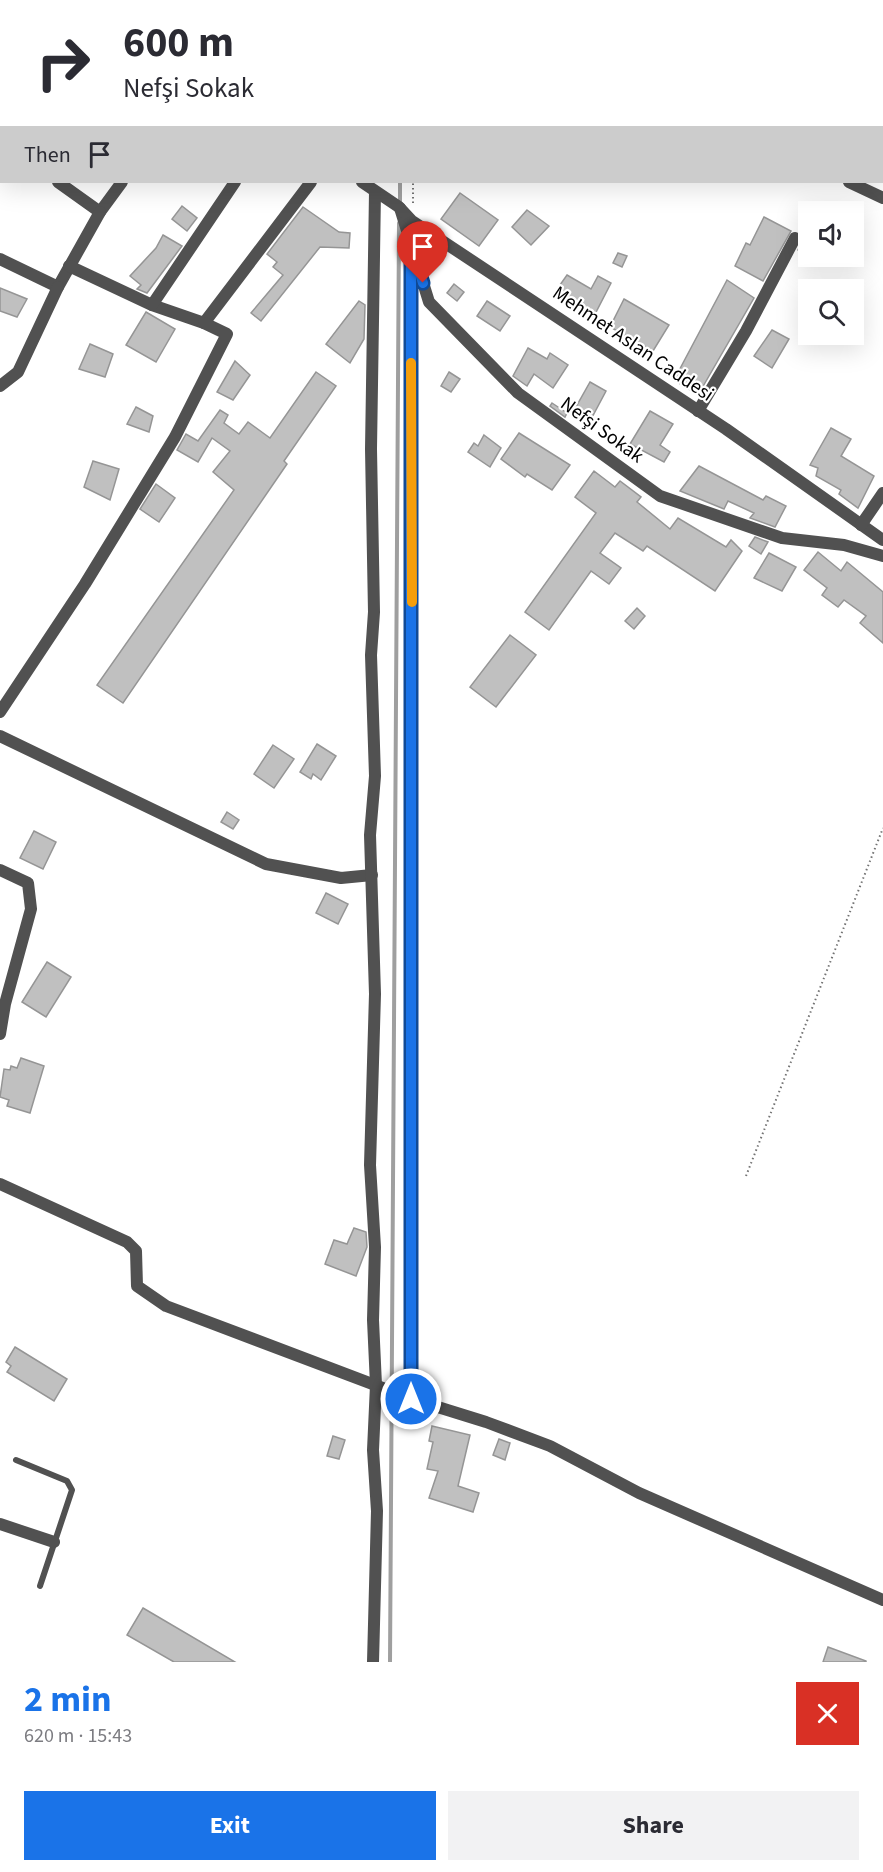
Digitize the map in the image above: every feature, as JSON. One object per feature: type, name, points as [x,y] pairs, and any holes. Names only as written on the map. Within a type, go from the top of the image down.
[{"type":"street","points":[[58,183],[100,212]]},
{"type":"street","points":[[0,386],[18,372],[69,266],[100,212],[121,183]]},
{"type":"street","points":[[152,305],[234,183]]},
{"type":"street","points":[[204,323],[310,183]]},
{"type":"street","points":[[851,183],[883,198]]},
{"type":"street","points":[[373,1662],[377,1511],[373,1450],[376,1385],[373,1320],[375,1247],[370,1165],[375,994],[370,836],[375,776],[371,655],[374,612],[371,449],[375,187]]},
{"type":"street","name":"Mehmet Aslan Caddesi","points":[[375,187],[412,221],[698,411],[883,540]]},
{"type":"street","name":"Nefşi Sokak","points":[[399,207],[429,302],[518,393],[660,496],[782,538],[844,545],[883,556]]},
{"type":"street","points":[[698,411],[746,331],[795,238]]},
{"type":"street","points":[[411,245],[411,1399]]},
{"type":"street","points":[[0,259],[58,287]]},
{"type":"street","points":[[0,712],[84,584],[175,437],[227,334],[204,323],[152,305],[69,266]]},
{"type":"street","points":[[861,525],[883,493]]},
{"type":"street","points":[[0,736],[266,864],[341,878],[372,875]]},
{"type":"street","points":[[0,870],[28,884],[31,909],[5,1004],[0,1034]]},
{"type":"street","points":[[0,1184],[127,1242],[136,1251],[137,1286],[166,1306],[411,1399],[486,1422],[550,1446],[639,1493],[883,1600]]},
{"type":"street","points":[[0,1524],[54,1542]]},
{"type":"lane","points":[[16,1460],[63,1479],[72,1487],[72,1494],[40,1586]]},
{"type":"path","points":[[412,221],[413,183]]},
{"type":"path","points":[[746,1176],[883,828]]},
{"type":"building","points":[[460,193],[498,220],[479,246],[441,219]]},
{"type":"building","points":[[182,206],[197,218],[187,231],[172,219]]},
{"type":"building","points":[[303,207],[339,232],[350,233],[349,248],[320,247],[261,321],[251,313],[283,275],[273,267],[277,262],[267,254]]},
{"type":"building","points":[[527,210],[549,226],[531,245],[512,227]]},
{"type":"building","points":[[764,217],[791,231],[763,281],[735,266],[746,243],[750,245]]},
{"type":"building","points":[[163,235],[182,246],[147,293],[137,289],[141,285],[130,276],[156,248]]},
{"type":"building","points":[[618,253],[627,256],[622,267],[613,263]]},
{"type":"building","points":[[567,275],[591,289],[598,276],[611,283],[593,318],[579,312],[581,308],[555,292]]},
{"type":"building","points":[[727,280],[754,298],[698,395],[674,380]]},
{"type":"building","points":[[454,284],[464,292],[457,301],[447,293]]},
{"type":"building","points":[[0,288],[27,299],[17,317],[0,311]]},
{"type":"building","points":[[624,299],[669,325],[653,351],[610,327]]},
{"type":"building","points":[[359,301],[365,305],[364,339],[350,363],[326,344]]},
{"type":"building","points":[[487,301],[510,316],[500,331],[477,316]]},
{"type":"building","points":[[146,312],[175,329],[156,362],[126,345]]},
{"type":"building","points":[[772,330],[789,339],[772,368],[754,356]]},
{"type":"building","points":[[90,344],[113,354],[105,377],[79,369]]},
{"type":"building","points":[[528,348],[547,359],[550,353],[568,365],[553,388],[534,374],[527,386],[513,376]]},
{"type":"building","points":[[235,361],[250,375],[233,400],[217,392]]},
{"type":"building","points":[[316,372],[336,386],[284,461],[287,464],[123,703],[97,685],[234,490],[213,472],[230,451],[212,438],[198,462],[177,450],[186,434],[198,441],[220,410],[228,415],[224,423],[239,434],[248,422],[270,438]]},
{"type":"building","points":[[449,372],[460,379],[451,392],[441,386]]},
{"type":"building","points":[[590,382],[606,391],[589,423],[572,414]]},
{"type":"building","points":[[552,403],[567,413],[565,417],[550,406]]},
{"type":"building","points":[[136,407],[153,416],[149,432],[127,424]]},
{"type":"building","points":[[650,411],[673,424],[660,445],[670,452],[664,462],[630,444]]},
{"type":"building","points":[[831,428],[851,439],[841,456],[874,476],[858,508],[839,494],[841,490],[816,476],[818,468],[810,465]]},
{"type":"building","points":[[519,433],[570,465],[552,490],[527,474],[525,477],[501,459]]},
{"type":"building","points":[[484,435],[501,448],[490,467],[468,452],[474,443],[478,446]]},
{"type":"building","points":[[93,461],[119,469],[110,500],[84,487]]},
{"type":"building","points":[[699,466],[763,500],[766,496],[786,506],[775,527],[750,518],[754,513],[728,501],[724,509],[680,491]]},
{"type":"building","points":[[594,471],[615,487],[620,481],[641,497],[637,502],[670,529],[678,518],[726,547],[731,540],[742,551],[715,591],[647,546],[643,551],[615,533],[600,553],[621,568],[609,584],[591,571],[549,630],[525,612],[596,513],[575,497]]},
{"type":"building","points":[[156,484],[175,498],[159,522],[140,509]]},
{"type":"building","points":[[755,537],[768,542],[761,554],[749,546]]},
{"type":"building","points":[[818,552],[841,571],[847,562],[883,592],[883,643],[860,623],[866,616],[844,600],[838,607],[822,595],[827,588],[804,570]]},
{"type":"building","points":[[769,553],[796,567],[782,591],[754,578]]},
{"type":"building","points":[[637,608],[645,616],[634,629],[625,621]]},
{"type":"building","points":[[510,635],[536,655],[496,707],[470,687]]},
{"type":"building","points":[[317,744],[336,756],[321,780],[313,774],[311,779],[300,772]]},
{"type":"building","points":[[273,745],[294,759],[274,788],[254,774]]},
{"type":"building","points":[[227,812],[239,820],[233,829],[221,822]]},
{"type":"building","points":[[34,831],[56,842],[43,869],[20,858]]},
{"type":"building","points":[[326,893],[348,904],[338,924],[316,913]]},
{"type":"building","points":[[47,962],[71,977],[46,1017],[22,1002]]},
{"type":"building","points":[[21,1058],[44,1066],[30,1113],[7,1106],[9,1100],[0,1097],[4,1069],[10,1070],[11,1066],[17,1068]]},
{"type":"building","points":[[354,1228],[366,1232],[367,1247],[356,1276],[325,1264],[334,1240],[347,1244]]},
{"type":"building","points":[[15,1347],[67,1379],[54,1401],[7,1372],[11,1366],[6,1362]]},
{"type":"building","points":[[432,1426],[470,1435],[458,1486],[479,1493],[473,1512],[429,1498],[438,1471],[427,1469],[433,1442],[429,1441]]},
{"type":"building","points":[[333,1436],[345,1440],[339,1459],[327,1456]]},
{"type":"building","points":[[499,1439],[510,1443],[505,1460],[493,1455]]},
{"type":"building","points":[[143,1608],[235,1662],[174,1662],[127,1635]]},
{"type":"building","points":[[828,1647],[866,1661],[866,1662],[823,1662]]},
{"type":"waterway","points":[[400,183],[400,203]]},
{"type":"waterway","points":[[390,1662],[399,223]]},
{"type":"slow traffic","points":[[411,363],[412,602]]},
{"type":"route","points":[[411,1399],[413,686],[411,245],[423,283]]}]
